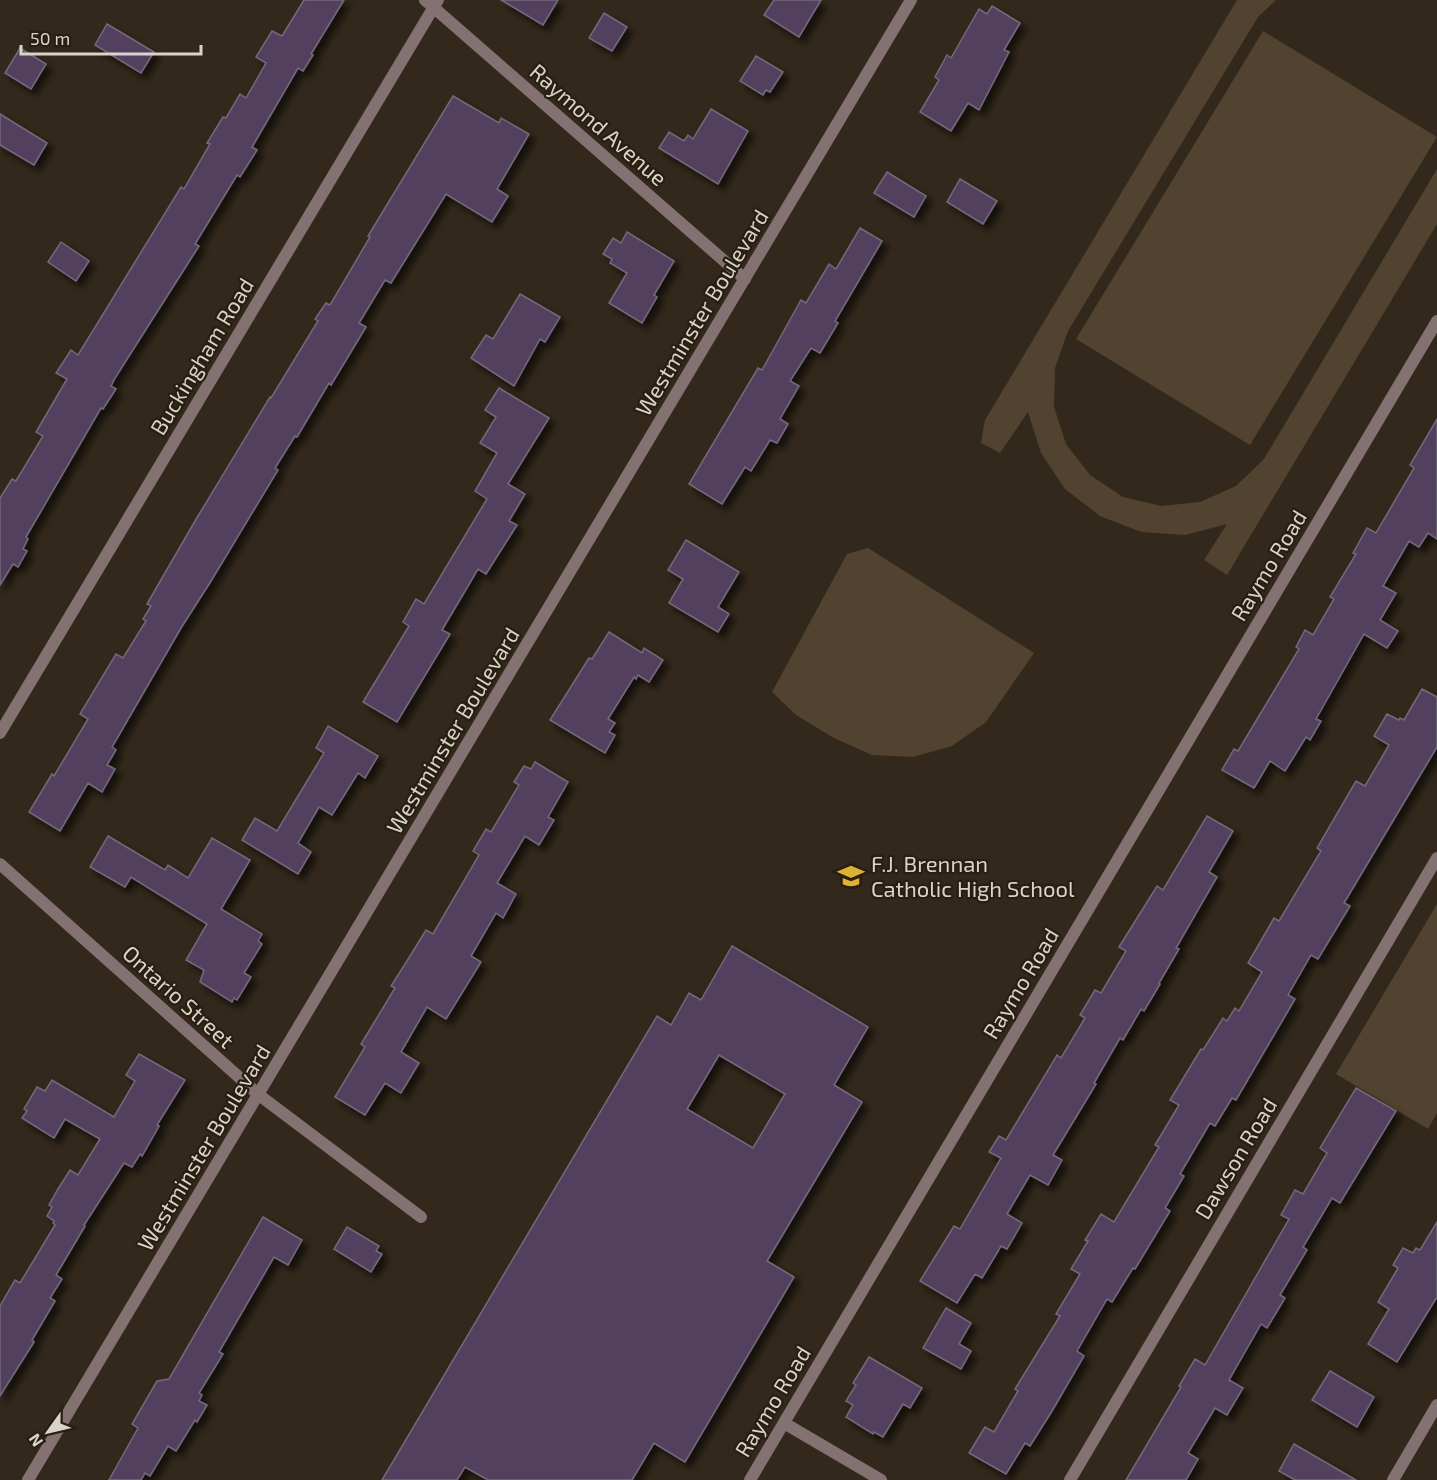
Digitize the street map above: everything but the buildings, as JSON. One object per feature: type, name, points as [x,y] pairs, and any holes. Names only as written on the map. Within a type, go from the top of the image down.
[{"type":"street","name":"Westminster Boulevard","points":[[28,1480],[911,0]]},
{"type":"street","name":"Raymond Avenue","points":[[432,2],[745,279]]},
{"type":"street","name":"Buckingham Road","points":[[0,733],[432,2]]},
{"type":"street","name":"Raymo Road","points":[[750,1480],[1437,321]]},
{"type":"street","name":"Dawson Road","points":[[1070,1480],[1437,858]]},
{"type":"street","name":"Ontario Street","points":[[0,864],[259,1095],[420,1217]]},
{"type":"street","points":[[1393,1480],[1437,1405]]},
{"type":"street","points":[[784,1423],[881,1480]]},
{"type":"shaded area","points":[[1237,0],[1276,0],[1258,17],[1068,331],[1055,368],[1054,407],[1066,444],[1090,475],[1123,497],[1161,506],[1200,502],[1236,486],[1264,459],[1437,169],[1437,224],[1227,575],[1204,560],[1227,524],[1185,535],[1141,532],[1100,516],[1065,489],[1041,453],[1028,412],[1000,453],[981,443],[985,420]]},
{"type":"shaded area","points":[[1263,31],[1437,137],[1250,445],[1076,339]]},
{"type":"shaded area","points":[[868,548],[1034,653],[986,722],[952,746],[913,757],[872,755],[834,738],[796,715],[772,692],[847,554]]},
{"type":"shaded area","points":[[1437,904],[1437,1113],[1428,1129],[1336,1074]]},
{"type":"place","name":"F.J. Brennan Catholic High School","points":[[851,876]]}]
